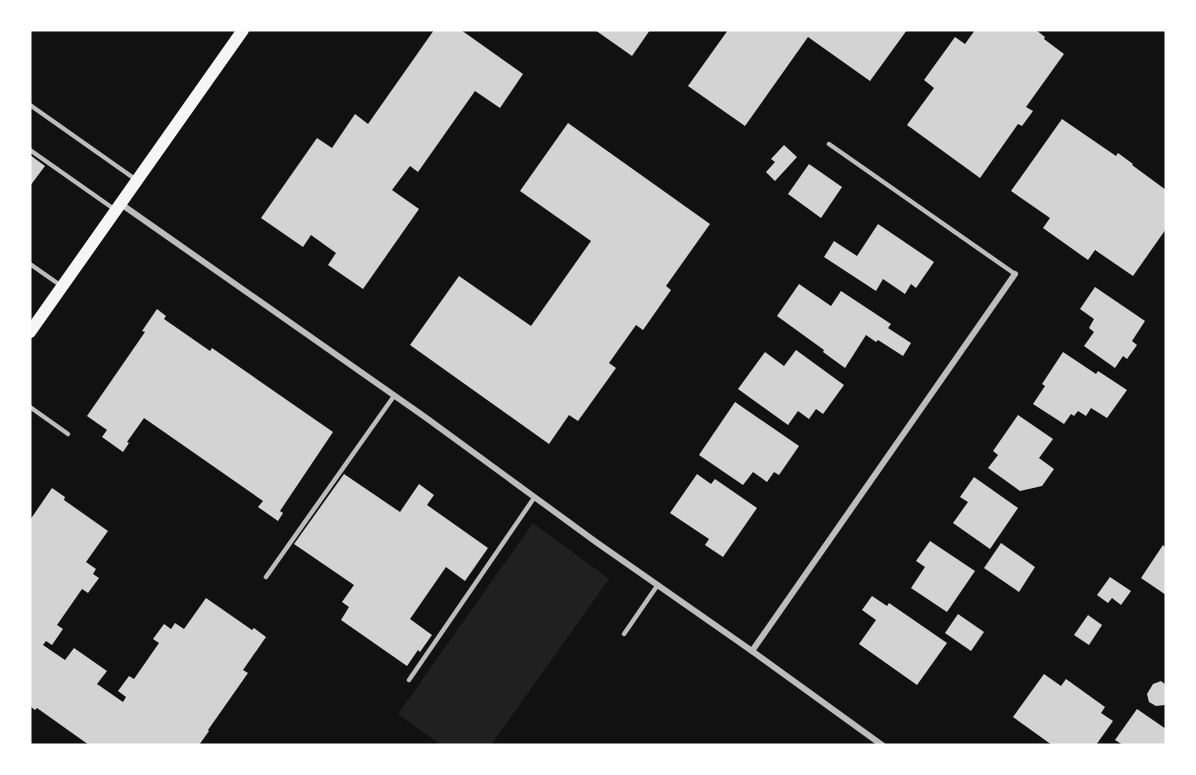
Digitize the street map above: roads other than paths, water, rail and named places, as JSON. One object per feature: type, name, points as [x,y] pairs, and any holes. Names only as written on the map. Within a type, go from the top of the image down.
[{"type":"main road","points":[[30,332],[243,30]]},
{"type":"street","points":[[118,207],[425,417],[534,498],[882,745]]},
{"type":"street","points":[[752,651],[1015,274]]},
{"type":"lane","points":[[30,105],[137,180]]},
{"type":"lane","points":[[829,144],[1015,274]]},
{"type":"lane","points":[[30,150],[118,207]]},
{"type":"lane","points":[[30,264],[62,287]]},
{"type":"lane","points":[[266,578],[394,396]]},
{"type":"lane","points":[[30,407],[68,434]]},
{"type":"lane","points":[[410,680],[534,498]]},
{"type":"lane","points":[[624,634],[657,586]]}]
